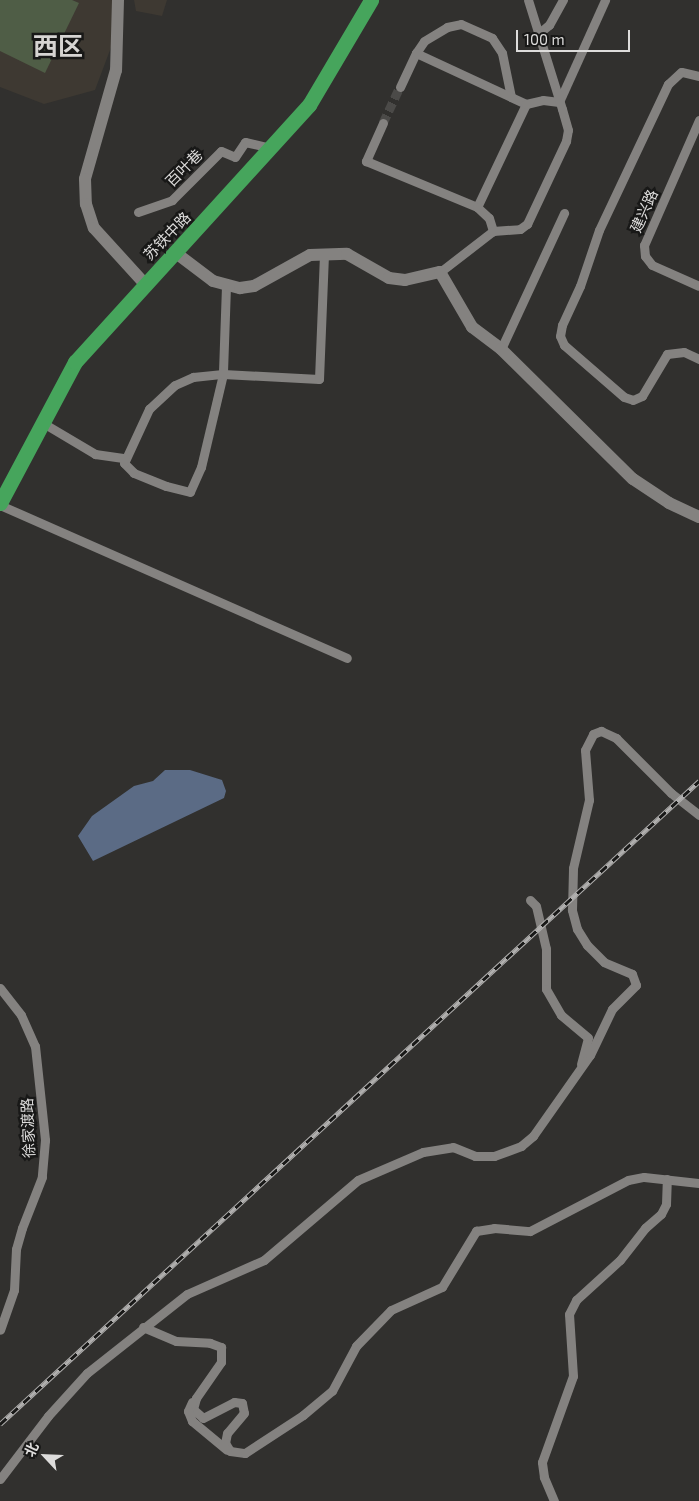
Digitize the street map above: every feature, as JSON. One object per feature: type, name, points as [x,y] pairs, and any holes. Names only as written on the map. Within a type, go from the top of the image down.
[{"type":"highway","name":"苏铁中路","points":[[0,504],[75,362],[310,105],[371,0]]},
{"type":"street","points":[[118,0],[116,70],[86,179],[86,204],[94,228],[145,284]]},
{"type":"street","points":[[176,252],[199,272],[226,286],[254,286],[310,255],[347,254],[390,278],[413,279],[440,272],[493,231],[520,229],[527,224],[566,142],[568,130],[528,0]]},
{"type":"street","points":[[539,33],[548,25],[563,0]]},
{"type":"street","points":[[559,102],[605,0]]},
{"type":"street","points":[[400,87],[416,53],[424,41],[447,27],[461,24],[492,38],[502,54],[511,97]]},
{"type":"street","points":[[416,53],[526,104],[544,100],[559,102]]},
{"type":"street","points":[[699,76],[681,72],[668,84],[599,230],[580,286],[562,325],[560,336],[564,345],[624,397],[634,400],[642,396],[667,354],[684,352],[699,359]]},
{"type":"street","points":[[477,207],[526,104]]},
{"type":"street","name":"建兴路","points":[[699,120],[644,245],[645,256],[652,265],[699,286]]},
{"type":"street","points":[[384,123],[366,161],[477,207],[489,218],[493,231]]},
{"type":"street","name":"百叶巷","points":[[138,212],[172,200],[221,151],[235,157],[245,142],[271,148]]},
{"type":"street","points":[[501,349],[564,213]]},
{"type":"street","points":[[226,286],[223,374],[201,467],[190,492],[134,473],[124,463],[149,409],[160,395],[193,377],[223,374],[319,379],[324,255]]},
{"type":"street","points":[[440,272],[472,327],[501,349],[632,479],[662,499],[699,517]]},
{"type":"street","points":[[42,423],[95,454],[125,458]]},
{"type":"street","points":[[0,504],[348,658]]},
{"type":"street","points":[[0,1479],[67,1394],[87,1373],[187,1294],[264,1260],[343,1191],[367,1175],[423,1152],[453,1147],[475,1156],[487,1157],[522,1146],[533,1136],[578,1074],[598,1042],[612,1009],[634,990],[637,980],[632,974],[597,956],[574,920],[573,868],[589,800],[585,759],[588,741],[601,732],[616,738],[671,793],[699,815]]},
{"type":"street","points":[[533,903],[546,949],[546,989],[561,1015],[588,1038],[578,1074]]},
{"type":"street","name":"徐家渡路","points":[[0,988],[21,1015],[35,1046],[45,1140],[42,1177],[20,1235],[14,1290],[0,1330]]},
{"type":"street","points":[[144,1327],[176,1341],[210,1343],[221,1347],[221,1362],[196,1398],[188,1415],[211,1439],[230,1451],[240,1454],[253,1449],[321,1402],[332,1392],[356,1346],[375,1323],[402,1302],[442,1287],[455,1270],[476,1231],[494,1228],[530,1231],[579,1207],[613,1186],[644,1177],[699,1183]]},
{"type":"street","points":[[554,1501],[544,1478],[542,1462],[573,1376],[569,1314],[576,1300],[620,1260],[645,1228],[661,1214],[666,1204],[667,1179]]},
{"type":"street","points":[[196,1398],[195,1413],[203,1418],[234,1402],[245,1405],[244,1413],[225,1438],[230,1451]]},
{"type":"shaded area","points":[[0,0],[112,0],[113,42],[95,90],[44,104],[0,87]]},
{"type":"shaded area","points":[[134,0],[167,0],[162,16],[136,11]]},
{"type":"green space","points":[[0,0],[72,0],[79,3],[45,73],[0,51]]},
{"type":"water","points":[[165,770],[190,770],[222,780],[226,791],[224,798],[93,861],[78,836],[92,816],[134,786],[153,781]]},
{"type":"tunnel","points":[[383,123],[400,87]]},
{"type":"railway","points":[[0,1424],[699,781]]},
{"type":"district","name":"西区","points":[[58,45]]}]
